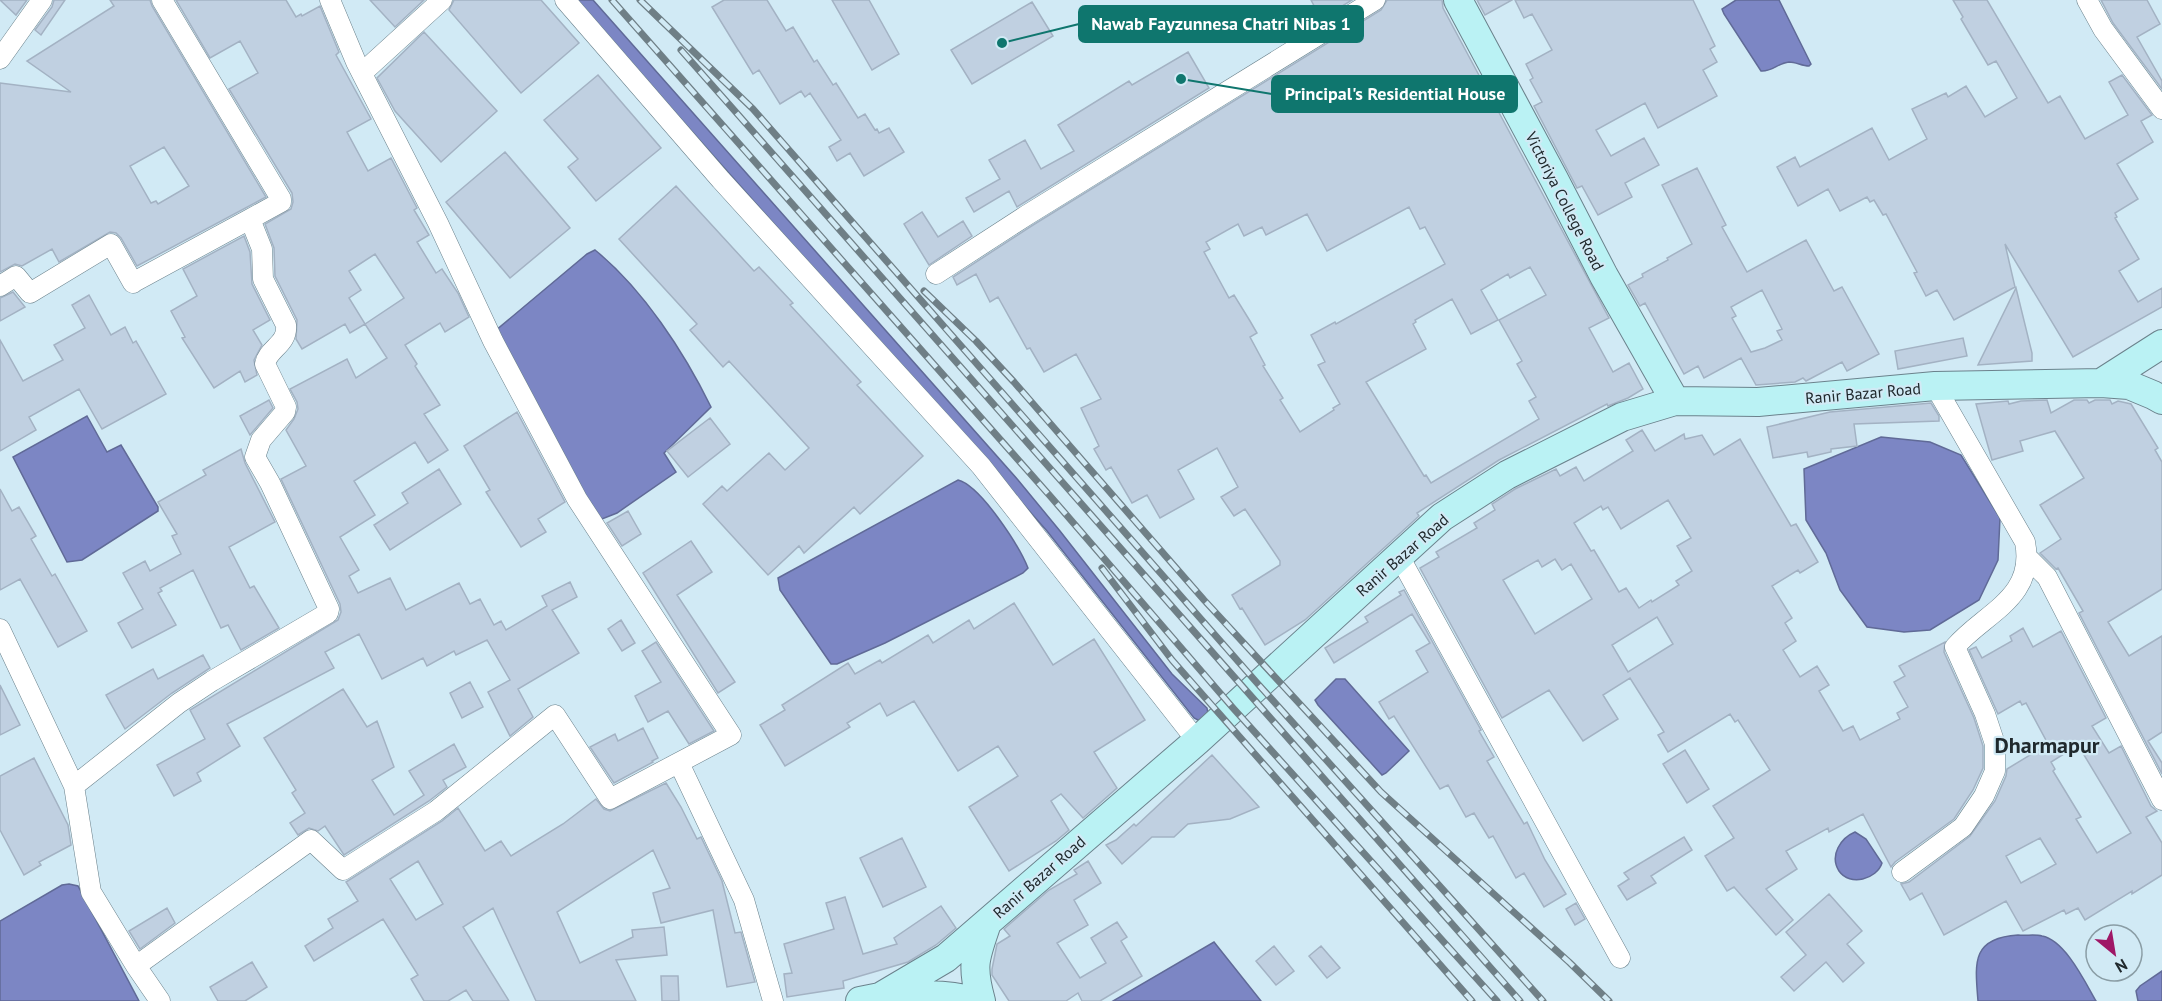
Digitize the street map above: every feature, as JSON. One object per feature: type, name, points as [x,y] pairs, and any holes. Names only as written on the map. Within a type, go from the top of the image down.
[{"type":"main road","name":"Victoriya College Road","points":[[1458,0],[1604,276],[1675,400]]},
{"type":"main road","points":[[2101,383],[2162,344]]},
{"type":"main road","name":"Ranir Bazar Road","points":[[870,999],[946,958],[1197,741],[1442,517],[1507,475],[1622,417],[1675,400],[1758,402],[1935,386],[2101,383],[2129,385],[2162,400]]},
{"type":"main road","points":[[981,1001],[974,977],[976,955],[988,921]]},
{"type":"main road","points":[[870,999],[928,994],[974,1001]]},
{"type":"street","points":[[0,59],[42,0]]},
{"type":"street","points":[[0,286],[16,276],[30,293],[109,244],[113,247],[132,283],[281,202],[162,0]]},
{"type":"street","points":[[136,966],[311,840],[343,870],[436,811],[555,715],[610,799],[731,735],[577,499],[493,341],[438,223],[362,73],[330,0]]},
{"type":"street","points":[[362,73],[442,0]]},
{"type":"street","points":[[565,0],[721,180],[981,466],[1197,741]]},
{"type":"street","points":[[936,274],[1027,215],[1375,0]]},
{"type":"street","points":[[2087,0],[2103,29],[2162,109]]},
{"type":"street","points":[[74,786],[179,703],[329,611],[270,483],[255,457],[261,440],[285,412],[286,407],[265,364],[269,354],[280,345],[286,325],[263,279],[262,249],[250,219]]},
{"type":"street","points":[[1935,386],[2025,542],[2029,559],[2047,577],[2162,800]]},
{"type":"street","points":[[1399,556],[1620,958]]},
{"type":"street","points":[[1902,872],[1963,827],[1984,796],[1995,771],[1995,744],[1992,734],[1955,647],[1998,612],[2016,591],[2029,559]]},
{"type":"street","points":[[0,629],[74,786],[91,892],[160,1001]]},
{"type":"street","points":[[679,763],[744,900],[772,1001]]},
{"type":"water","points":[[575,0],[593,0],[1018,480],[1172,674],[1207,708],[1208,714],[1200,721],[1194,718],[1047,531]]},
{"type":"water","points":[[1736,0],[1779,0],[1811,64],[1806,66],[1789,62],[1761,71],[1722,9]]},
{"type":"water","points":[[595,250],[630,283],[661,322],[711,407],[664,453],[676,472],[617,513],[602,519],[594,515],[495,331],[587,254]]},
{"type":"water","points":[[87,416],[107,452],[121,445],[158,507],[158,511],[82,560],[67,562],[13,457]]},
{"type":"water","points":[[1881,437],[1930,442],[1961,455],[2000,518],[1998,560],[1979,600],[1930,630],[1904,632],[1867,627],[1840,590],[1826,553],[1806,520],[1804,469]]},
{"type":"water","points":[[958,480],[977,493],[988,505],[1017,546],[1028,568],[1023,573],[885,643],[837,664],[831,664],[780,590],[778,578]]},
{"type":"water","points":[[1336,679],[1345,679],[1409,751],[1386,773],[1382,775],[1315,700]]},
{"type":"water","points":[[1855,832],[1866,839],[1882,863],[1879,869],[1869,877],[1856,880],[1844,876],[1839,871],[1835,859],[1841,843]]},
{"type":"water","points":[[62,885],[78,886],[139,1001],[0,1001],[0,921]]},
{"type":"water","points":[[2036,935],[2050,939],[2059,945],[2074,963],[2096,1001],[1978,1001],[1976,975],[1979,955],[1991,941],[2003,937]]},
{"type":"water","points":[[1214,942],[1261,1001],[1113,1001]]},
{"type":"water","points":[[2162,971],[2162,1001],[2138,1001],[2136,991],[2140,986]]},
{"type":"building","points":[[0,0],[27,0],[16,15]]},
{"type":"building","points":[[54,0],[65,0],[41,35],[35,30],[52,7]]},
{"type":"building","points":[[110,0],[150,0],[266,197],[137,266],[121,238],[116,233],[110,232],[59,262],[52,249],[22,266],[15,264],[0,272],[0,83],[71,92],[27,61],[114,6]],"holes":[[[164,147],[189,186],[158,204],[156,201],[151,203],[130,166]]]},
{"type":"building","points":[[176,0],[286,0],[296,17],[320,6],[339,52],[336,55],[371,119],[347,132],[368,171],[391,158],[417,208],[414,210],[429,235],[417,242],[436,273],[442,269],[458,293],[469,317],[445,332],[440,323],[405,345],[417,364],[415,366],[440,405],[424,414],[448,450],[428,463],[415,442],[354,481],[375,515],[340,537],[359,570],[349,576],[358,593],[390,578],[406,610],[459,583],[470,604],[480,599],[494,625],[501,621],[506,630],[547,606],[542,596],[570,582],[577,597],[552,610],[579,653],[518,689],[533,717],[510,736],[488,692],[510,680],[487,640],[456,655],[454,651],[427,666],[423,658],[382,679],[359,634],[325,652],[334,668],[227,724],[240,746],[197,773],[201,781],[174,796],[157,765],[205,739],[190,710],[338,620],[341,612],[340,604],[281,479],[306,466],[286,430],[298,409],[290,389],[347,359],[356,378],[387,358],[365,324],[350,333],[345,324],[302,349],[296,339],[297,320],[275,276],[274,248],[265,224],[291,209],[292,193],[229,89],[258,73],[240,41],[210,58]],"holes":[[[375,254],[404,298],[365,324],[349,298],[361,290],[349,271]]]},
{"type":"building","points":[[370,0],[424,0],[395,27]]},
{"type":"building","points":[[454,0],[541,0],[579,43],[521,93],[449,10]]},
{"type":"building","points":[[724,0],[767,0],[786,31],[793,27],[814,62],[817,60],[833,85],[836,83],[858,118],[865,114],[879,133],[889,128],[904,152],[864,176],[850,153],[837,161],[829,147],[841,140],[810,93],[805,97],[801,91],[780,104],[759,70],[753,74],[712,7]]},
{"type":"building","points":[[832,0],[869,0],[899,54],[872,70]]},
{"type":"building","points":[[1311,0],[1352,0],[1321,19]]},
{"type":"building","points":[[1387,0],[1442,0],[1443,8],[1609,318],[1589,328],[1613,372],[1629,363],[1643,389],[1628,398],[1608,406],[1607,404],[1499,460],[1417,513],[1419,516],[1305,620],[1265,645],[1232,595],[1280,565],[1280,561],[1245,509],[1234,516],[1221,497],[1238,487],[1217,448],[1178,470],[1194,499],[1160,518],[1147,495],[1132,503],[1111,467],[1106,470],[1094,449],[1099,446],[1081,408],[1101,399],[1076,354],[1044,372],[1030,348],[1027,349],[998,297],[990,302],[976,274],[957,285],[953,277],[1381,10]],"holes":[[[1409,207],[1420,229],[1425,227],[1445,264],[1336,324],[1335,322],[1311,335],[1325,362],[1318,365],[1340,404],[1300,432],[1280,400],[1283,398],[1263,366],[1265,365],[1250,337],[1257,333],[1234,295],[1229,298],[1204,252],[1210,249],[1206,242],[1238,224],[1244,236],[1262,227],[1266,235],[1307,214],[1327,251]],[[1530,267],[1546,295],[1499,320],[1522,361],[1517,364],[1536,397],[1529,401],[1539,419],[1431,483],[1426,475],[1424,476],[1366,382],[1426,349],[1413,324],[1415,320],[1452,299],[1471,334],[1498,320],[1481,290],[1508,274],[1510,278]]]},
{"type":"building","points":[[1477,0],[1512,0],[1485,15]]},
{"type":"building","points":[[1515,0],[1693,0],[1715,46],[1710,49],[1717,62],[1703,70],[1717,96],[1658,128],[1645,103],[1596,130],[1611,156],[1644,138],[1659,165],[1625,183],[1632,197],[1598,215],[1582,186],[1577,188],[1534,106],[1542,102],[1530,80],[1533,78],[1526,64],[1552,50],[1532,14],[1524,18]]},
{"type":"building","points":[[1953,0],[1987,0],[2048,103],[2060,96],[2085,139],[2128,115],[2109,82],[2122,75],[2152,115],[2141,121],[2153,142],[2117,164],[2138,199],[2115,213],[2117,217],[2115,218],[2139,259],[2119,271],[2138,302],[2162,288],[2162,307],[2073,357],[2005,244],[2015,287],[1954,320],[1937,290],[1926,296],[1914,273],[1917,272],[1886,214],[1883,215],[1874,200],[1870,202],[1867,197],[1840,211],[1828,189],[1798,206],[1777,167],[1795,157],[1800,167],[1872,128],[1889,160],[1927,139],[1912,109],[1946,93],[1948,97],[1966,86],[1985,117],[2017,98],[1996,61],[1988,65],[1961,19],[1963,17]]},
{"type":"building","points":[[2101,0],[2147,0],[2160,24],[2137,37],[2162,81],[2162,89],[2113,23]]},
{"type":"building","points":[[1032,2],[1053,36],[972,84],[951,50]]},
{"type":"building","points":[[424,32],[497,111],[441,162],[395,111],[377,78]]},
{"type":"building","points":[[1188,52],[1209,88],[1017,207],[1009,191],[974,212],[966,198],[1000,179],[989,160],[1025,140],[1041,169],[1074,151],[1058,125],[1129,81],[1132,85]]},
{"type":"building","points":[[598,75],[661,148],[596,201],[568,167],[578,159],[544,120]]},
{"type":"building","points":[[505,152],[570,228],[510,278],[446,202]]},
{"type":"building","points":[[1697,168],[1726,225],[1722,227],[1747,272],[1806,240],[1834,291],[1842,287],[1879,354],[1847,371],[1842,362],[1806,381],[1803,378],[1795,382],[1756,385],[1741,358],[1704,378],[1698,366],[1684,374],[1645,303],[1640,306],[1628,285],[1692,244],[1662,185]],"holes":[[[1762,290],[1782,329],[1777,331],[1782,340],[1751,352],[1732,318],[1736,316],[1731,307]]]},
{"type":"building","points":[[676,186],[754,271],[759,267],[793,303],[790,305],[861,382],[857,385],[923,456],[860,514],[854,507],[804,553],[799,546],[768,575],[703,504],[722,486],[727,491],[769,453],[785,470],[809,448],[729,361],[723,367],[690,330],[697,324],[619,239]]},
{"type":"building","points":[[922,212],[938,237],[963,221],[972,236],[929,265],[904,224]]},
{"type":"building","points":[[244,236],[250,252],[252,284],[270,320],[253,330],[262,345],[254,360],[257,375],[245,382],[240,371],[214,388],[182,338],[185,337],[171,311],[197,296],[183,269]]},
{"type":"building","points":[[2016,288],[2032,361],[1978,365]]},
{"type":"building","points":[[13,292],[25,307],[0,321],[0,298]]},
{"type":"building","points":[[89,295],[111,335],[125,327],[133,343],[136,341],[166,394],[102,429],[79,389],[29,417],[36,430],[0,451],[0,340],[23,381],[63,360],[54,345],[85,328],[72,305]]},
{"type":"building","points":[[1963,338],[1967,356],[1898,369],[1895,351]]},
{"type":"building","points":[[269,400],[273,408],[250,435],[240,416]]},
{"type":"building","points":[[2047,400],[2051,413],[2074,400],[2087,400],[2089,403],[2095,400],[2110,400],[2112,404],[2118,401],[2131,404],[2158,448],[2155,450],[2162,462],[2162,589],[2108,622],[2129,656],[2162,636],[2162,732],[2148,741],[2162,763],[2162,774],[2079,613],[2083,611],[2058,568],[2056,569],[2040,553],[2061,539],[2040,505],[2084,478],[2055,431],[2020,441],[2023,451],[1992,460],[1976,404],[2008,401],[2009,404]]},
{"type":"building","points":[[1931,403],[1939,416],[1939,421],[1854,424],[1857,446],[1831,449],[1831,452],[1808,457],[1807,452],[1773,458],[1767,427],[1830,412]]},
{"type":"building","points":[[517,412],[565,502],[538,519],[546,532],[521,547],[486,492],[490,490],[464,446]]},
{"type":"building","points":[[710,418],[730,444],[688,477],[667,451]]},
{"type":"building","points":[[1642,430],[1655,451],[1684,434],[1685,439],[1702,435],[1714,455],[1740,439],[1791,526],[1796,524],[1818,562],[1800,573],[1798,570],[1772,586],[1792,618],[1785,623],[1796,641],[1783,650],[1800,677],[1817,666],[1829,685],[1819,691],[1843,731],[1853,726],[1860,740],[1900,719],[1897,713],[1908,707],[1894,682],[1905,676],[1899,666],[1945,642],[1944,652],[1974,718],[1983,746],[1983,768],[1973,790],[1954,819],[1891,867],[1863,814],[1829,832],[1828,828],[1786,851],[1797,869],[1766,889],[1793,920],[1776,935],[1734,887],[1727,891],[1705,856],[1734,838],[1713,806],[1770,770],[1738,720],[1735,722],[1730,714],[1668,752],[1658,735],[1664,732],[1630,678],[1603,695],[1618,719],[1583,741],[1549,690],[1502,718],[1420,568],[1439,557],[1436,552],[1477,528],[1474,523],[1495,510],[1492,504],[1515,489],[1556,469],[1560,476],[1576,467],[1584,481],[1633,451],[1626,440]],"holes":[[[1668,500],[1691,538],[1677,546],[1692,571],[1676,581],[1679,585],[1639,608],[1626,588],[1619,592],[1594,550],[1591,551],[1574,523],[1601,506],[1603,510],[1608,507],[1621,529]],[[1555,559],[1562,570],[1571,564],[1592,599],[1535,634],[1503,580],[1538,560],[1542,567]],[[1657,617],[1673,644],[1628,672],[1612,645]]]},
{"type":"building","points":[[241,449],[245,463],[275,522],[229,547],[250,588],[254,586],[279,628],[241,650],[228,625],[221,628],[193,570],[160,588],[162,591],[158,593],[176,625],[132,648],[118,623],[143,609],[123,573],[145,561],[150,571],[181,554],[172,536],[177,534],[158,502],[206,475],[203,470]]},
{"type":"building","points":[[439,469],[461,504],[390,550],[374,525],[408,503],[402,493]]},
{"type":"building","points":[[0,489],[12,511],[19,507],[36,536],[31,539],[52,576],[55,574],[87,631],[58,647],[20,579],[0,590]]},
{"type":"building","points":[[628,511],[641,534],[622,546],[607,523]]},
{"type":"building","points":[[691,541],[712,572],[677,595],[735,682],[718,693],[643,573]]},
{"type":"building","points":[[1404,590],[1481,730],[1479,731],[1494,757],[1487,761],[1524,824],[1527,822],[1545,860],[1566,894],[1544,907],[1524,873],[1516,878],[1493,836],[1489,838],[1474,813],[1466,817],[1448,785],[1440,789],[1394,716],[1389,719],[1379,702],[1428,672],[1416,651],[1430,643],[1412,614],[1334,663],[1325,648],[1368,622],[1365,617],[1401,595],[1399,592]]},
{"type":"building","points":[[1014,603],[1053,665],[1094,639],[1145,720],[1094,752],[1117,788],[1083,818],[1061,794],[1051,801],[1069,830],[1009,871],[969,807],[1018,776],[998,746],[958,771],[914,701],[887,716],[880,703],[847,723],[850,727],[785,766],[760,725],[785,710],[782,705],[848,663],[855,674],[880,660],[882,663],[928,635],[933,643],[969,620],[974,629]]},
{"type":"building","points":[[621,620],[635,643],[622,651],[608,629]]},
{"type":"building","points":[[2023,628],[2033,647],[2061,631],[2106,718],[2092,726],[2109,753],[2121,746],[2151,806],[2157,811],[2146,817],[2162,843],[2162,875],[2085,920],[2078,908],[2066,914],[2064,910],[2023,931],[2006,901],[1944,935],[1922,893],[1910,900],[1901,884],[1909,882],[1970,836],[1995,801],[2007,769],[2048,744],[2026,703],[2022,705],[2020,701],[1998,714],[1969,650],[1976,647],[1982,658],[2012,641],[2010,636]],"holes":[[[2078,745],[2131,833],[2097,853],[2076,819],[2081,817],[2053,771],[2055,769],[2051,762]],[[2040,838],[2056,864],[2021,883],[2006,856]]]},
{"type":"building","points":[[656,642],[714,731],[689,744],[668,711],[648,722],[635,696],[661,682],[642,651]]},
{"type":"building","points":[[203,655],[210,668],[172,693],[125,729],[106,695],[153,669],[158,679]]},
{"type":"building","points":[[470,682],[483,707],[462,718],[450,693]]},
{"type":"building","points":[[0,685],[20,725],[0,735]]},
{"type":"building","points":[[343,689],[367,727],[377,721],[394,767],[372,780],[394,815],[424,795],[409,771],[454,744],[466,767],[443,780],[447,787],[429,801],[344,855],[325,826],[318,831],[309,828],[298,835],[290,823],[305,813],[292,793],[296,790],[264,738]]},
{"type":"building","points":[[643,728],[658,758],[614,783],[590,747],[615,734],[618,741]]},
{"type":"building","points":[[1685,750],[1709,789],[1687,803],[1663,764]]},
{"type":"building","points":[[1212,755],[1259,807],[1230,819],[1188,824],[1174,837],[1152,837],[1122,864],[1106,845],[1116,840],[1134,824],[1136,826]]},
{"type":"building","points":[[34,758],[68,825],[71,845],[39,862],[41,865],[24,875],[0,830],[0,776]]},
{"type":"building","points":[[666,783],[697,839],[701,837],[722,881],[735,933],[741,932],[755,982],[727,987],[713,910],[661,923],[653,893],[670,888],[653,850],[557,912],[580,963],[633,937],[632,930],[664,927],[667,955],[616,960],[636,1001],[536,1001],[493,908],[463,927],[509,1001],[473,1001],[466,990],[448,1001],[424,1001],[411,979],[418,975],[383,919],[314,961],[305,946],[333,928],[328,919],[358,901],[346,882],[442,821],[458,808],[485,851],[501,841],[511,856],[563,824],[596,799],[604,809],[610,811]],"holes":[[[418,861],[443,904],[416,920],[390,879]]]},
{"type":"building","points":[[1684,837],[1692,850],[1651,876],[1656,883],[1627,900],[1618,886],[1629,879],[1624,873]]},
{"type":"building","points":[[902,838],[926,887],[883,907],[860,858]]},
{"type":"building","points":[[1088,861],[1101,883],[1074,900],[1088,925],[1057,943],[1080,978],[1106,963],[1091,938],[1117,922],[1127,937],[1121,941],[1142,976],[1100,1001],[1082,1001],[1078,993],[1066,1001],[1009,1001],[992,975],[997,944],[1010,936],[1004,929],[1049,890],[1077,874],[1074,870]]},
{"type":"building","points":[[1829,894],[1862,931],[1847,944],[1864,963],[1843,982],[1826,962],[1794,991],[1781,977],[1806,955],[1786,932]]},
{"type":"building","points":[[845,897],[863,954],[897,944],[894,938],[941,906],[956,928],[936,945],[908,962],[843,981],[844,988],[787,997],[784,974],[792,973],[784,944],[834,929],[826,903]]},
{"type":"building","points":[[1576,903],[1585,919],[1575,925],[1566,909]]},
{"type":"building","points":[[167,908],[175,923],[140,949],[129,931]]},
{"type":"building","points":[[1274,946],[1294,971],[1276,985],[1256,961]]},
{"type":"building","points":[[1321,946],[1340,968],[1327,978],[1309,956]]},
{"type":"building","points":[[252,962],[267,987],[245,1001],[218,1001],[210,987]]},
{"type":"building","points":[[661,976],[678,976],[679,1001],[662,1001]]},
{"type":"railway","points":[[612,0],[1051,497],[1233,708],[1497,1001]]},
{"type":"railway","points":[[640,0],[753,109],[1258,684],[1543,1001]]},
{"type":"railway","points":[[681,50],[1520,1001]]},
{"type":"railway","points":[[924,291],[976,341],[1014,382],[1204,600],[1381,792],[1609,1001]]},
{"type":"railway","points":[[1102,568],[1172,660],[1472,1001]]},
{"type":"place","name":"Nawab Fayzunnesa Chatri Nibas 1","points":[[1002,43]]},
{"type":"place","name":"Principal's Residential House","points":[[1181,79]]},
{"type":"district","name":"Dharmapur","points":[[2047,745]]}]
